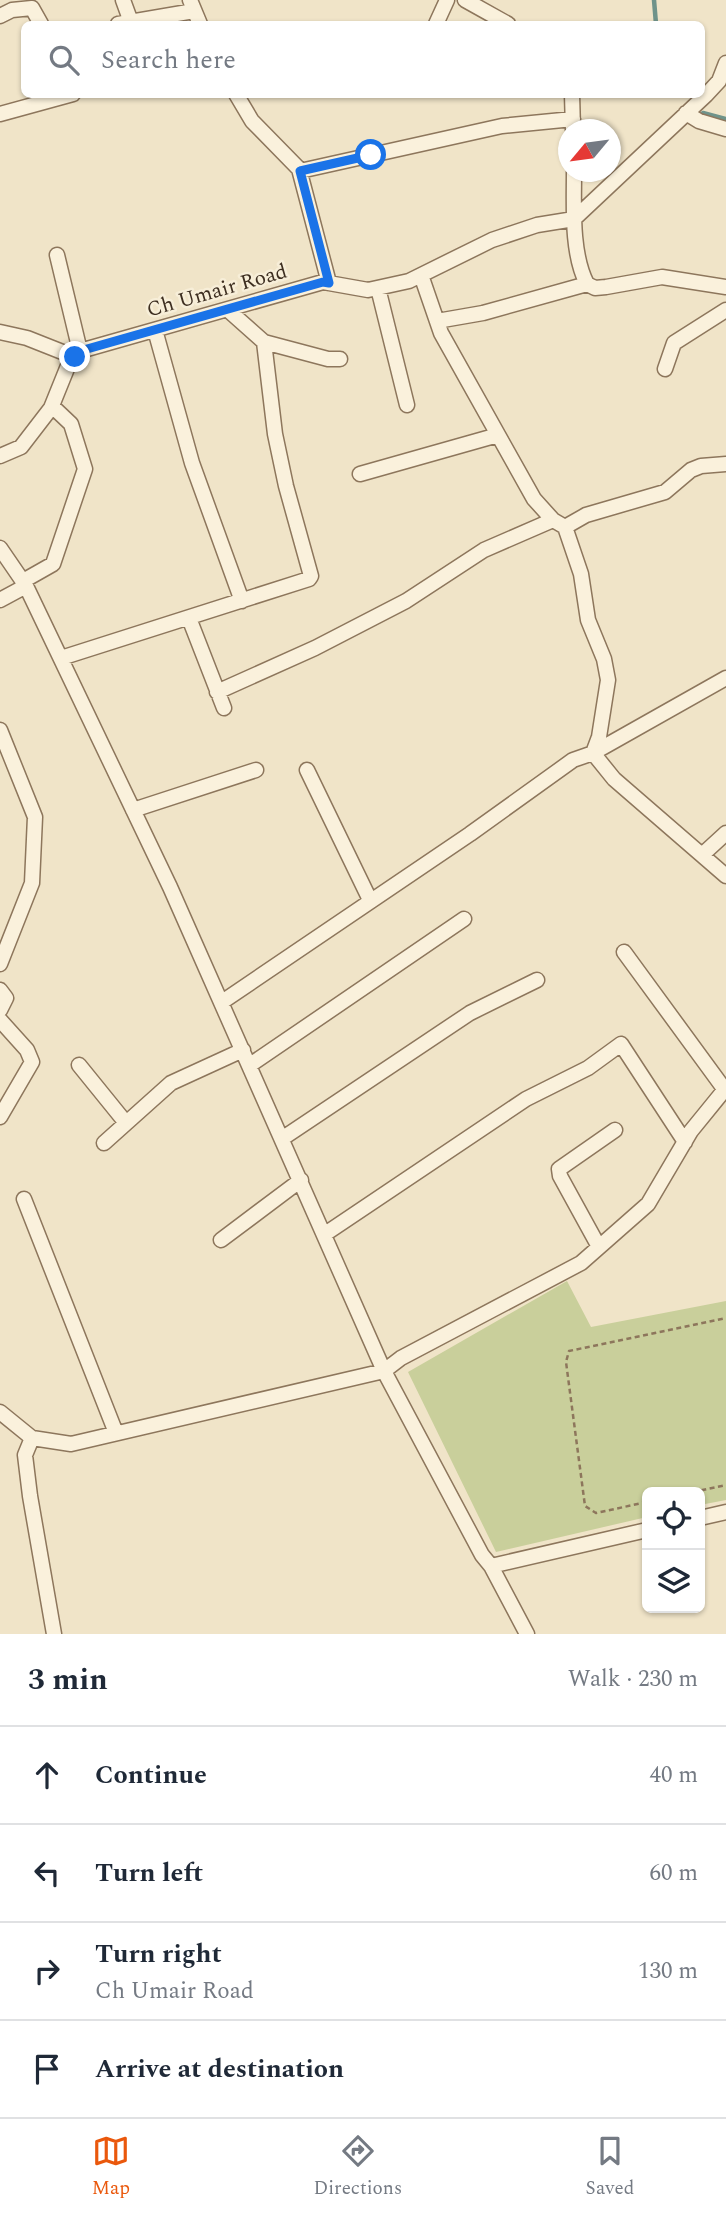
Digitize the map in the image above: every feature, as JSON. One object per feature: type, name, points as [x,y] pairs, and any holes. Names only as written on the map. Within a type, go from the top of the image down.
[{"type":"street","points":[[123,0],[125,21]]},
{"type":"street","points":[[437,21],[447,0]]},
{"type":"street","points":[[465,0],[503,21]]},
{"type":"street","points":[[0,16],[12,10],[32,8],[39,21]]},
{"type":"street","points":[[138,21],[195,12]]},
{"type":"street","points":[[705,95],[719,81],[726,63]]},
{"type":"street","points":[[0,114],[58,98]]},
{"type":"street","points":[[238,98],[252,121],[300,171],[329,283]]},
{"type":"street","points":[[572,98],[573,119]]},
{"type":"street","points":[[574,219],[701,98]]},
{"type":"street","points":[[686,113],[699,121],[726,129]]},
{"type":"street","points":[[300,171],[502,126],[558,124]]},
{"type":"street","points":[[574,182],[574,219],[580,267],[587,284],[595,288],[607,287],[662,277],[726,287]]},
{"type":"street","name":"Ch Umair Road","points":[[77,354],[329,283],[368,290],[409,281],[492,240],[537,226],[574,219]]},
{"type":"street","points":[[0,456],[21,447],[52,406],[68,366],[77,354],[57,255]]},
{"type":"street","points":[[421,275],[437,321],[454,356],[534,499],[559,523],[581,573],[589,620],[604,660],[608,680],[599,737],[593,753]]},
{"type":"street","points":[[437,321],[483,313],[587,284]]},
{"type":"street","points":[[378,288],[407,405]]},
{"type":"street","points":[[229,310],[264,342],[328,359],[340,359]]},
{"type":"street","points":[[664,369],[674,343],[726,310]]},
{"type":"street","points":[[155,330],[192,463],[242,601]]},
{"type":"street","points":[[0,332],[77,354]]},
{"type":"street","points":[[61,658],[242,601],[309,579],[311,576],[285,486],[275,434],[264,342]]},
{"type":"street","points":[[0,600],[53,564],[85,469],[71,424],[52,406]]},
{"type":"street","points":[[360,474],[498,435]]},
{"type":"street","points":[[218,692],[315,649],[406,601],[484,550],[559,523],[665,492],[691,470],[701,466],[726,464]]},
{"type":"street","points":[[0,548],[25,583],[133,810],[283,1138],[384,1371],[527,1634]]},
{"type":"street","points":[[189,618],[224,708]]},
{"type":"street","points":[[222,1002],[470,834],[573,760],[593,753],[726,678]]},
{"type":"street","points":[[0,730],[35,817],[32,883],[5,937],[0,964]]},
{"type":"street","points":[[593,753],[614,779],[726,876]]},
{"type":"street","points":[[133,810],[256,770]]},
{"type":"street","points":[[307,770],[370,900]]},
{"type":"street","points":[[702,855],[726,833]]},
{"type":"street","points":[[250,1065],[464,919]]},
{"type":"street","points":[[0,1412],[32,1438],[71,1444],[384,1371],[401,1358],[581,1263],[648,1204],[685,1142],[725,1092],[624,952]]},
{"type":"street","points":[[283,1138],[470,1013],[537,980]]},
{"type":"street","points":[[0,990],[6,998],[0,1010]]},
{"type":"street","points":[[0,1020],[27,1050],[32,1062],[0,1117]]},
{"type":"street","points":[[325,1234],[526,1099],[587,1068],[621,1044],[685,1142]]},
{"type":"street","points":[[104,1143],[171,1083],[243,1050]]},
{"type":"street","points":[[79,1065],[126,1123]]},
{"type":"street","points":[[599,1247],[560,1176],[559,1169],[615,1130]]},
{"type":"street","points":[[221,1240],[301,1180]]},
{"type":"street","points":[[24,1199],[117,1433]]},
{"type":"street","points":[[32,1438],[25,1455],[54,1634]]},
{"type":"street","points":[[705,1517],[726,1512]]},
{"type":"street","points":[[491,1566],[642,1531]]},
{"type":"path","points":[[642,1503],[596,1513],[585,1506],[566,1362],[569,1350],[726,1318]]},
{"type":"path","points":[[705,1489],[726,1485]]},
{"type":"green space","points":[[567,1281],[591,1327],[726,1301],[726,1500],[705,1504],[705,1487],[642,1487],[642,1518],[496,1552],[408,1372]]},
{"type":"waterway","points":[[654,0],[656,21]]},
{"type":"waterway","points":[[703,113],[726,119]]},
{"type":"route","points":[[75,357],[80,351],[323,282],[329,283],[300,171],[371,155]]}]
